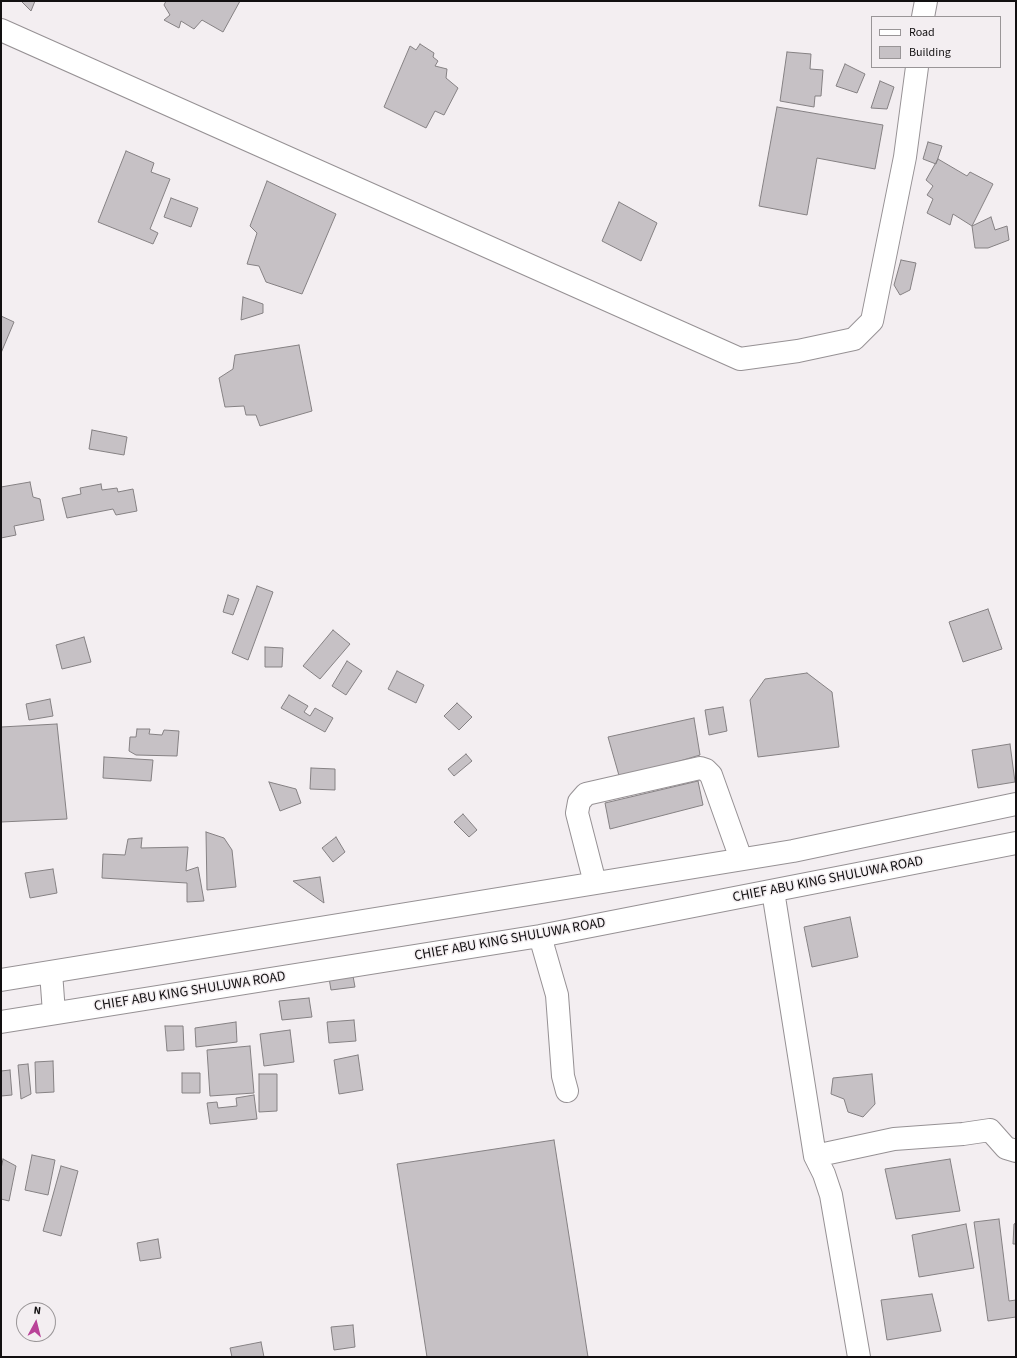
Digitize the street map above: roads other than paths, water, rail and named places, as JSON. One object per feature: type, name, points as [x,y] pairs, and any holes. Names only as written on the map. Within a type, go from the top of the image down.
[{"type":"street","points":[[923,16],[926,1]]},
{"type":"street","points":[[1,30],[740,359],[798,351],[854,339],[872,321],[905,157],[917,68]]},
{"type":"street","points":[[595,883],[577,813],[579,802],[586,794],[700,768],[706,770],[711,775],[741,859]]},
{"type":"street","points":[[1,980],[793,850],[1016,804]]},
{"type":"street","name":"CHIEF ABU KING SHULUWA ROAD","points":[[1,1022],[540,936],[1016,843]]},
{"type":"street","points":[[773,891],[815,1156],[824,1174],[831,1195],[859,1357]]},
{"type":"street","points":[[540,936],[557,995],[563,1076],[567,1091]]},
{"type":"street","points":[[51,972],[54,1014]]},
{"type":"street","points":[[815,1156],[894,1139],[963,1134],[990,1130],[1006,1148],[1016,1151]]}]
